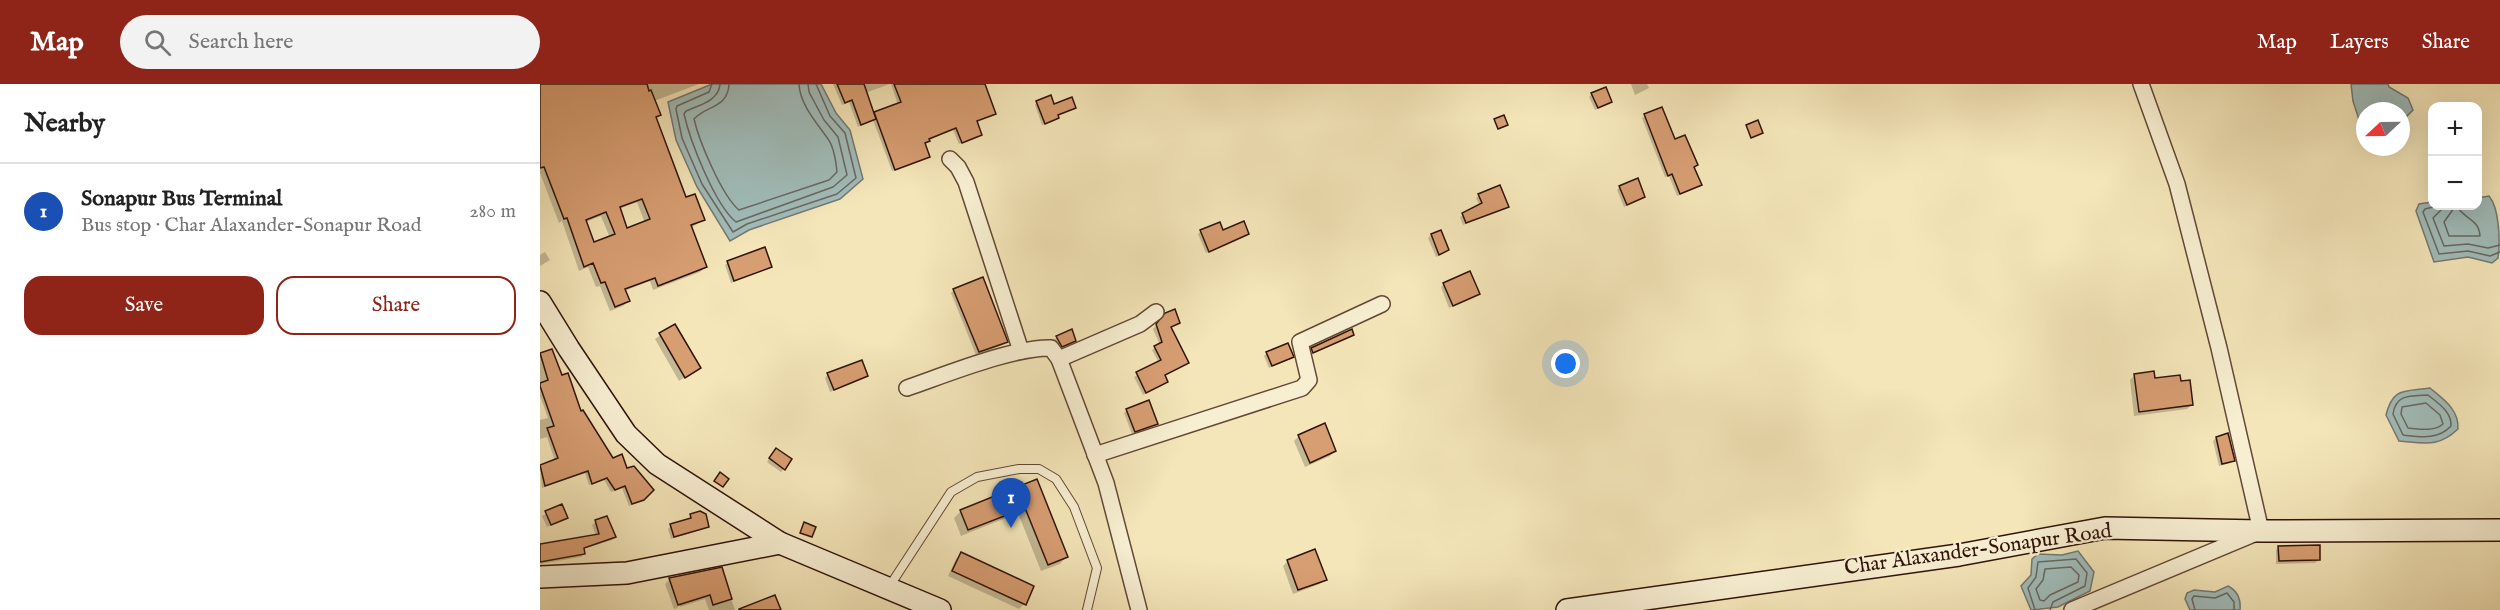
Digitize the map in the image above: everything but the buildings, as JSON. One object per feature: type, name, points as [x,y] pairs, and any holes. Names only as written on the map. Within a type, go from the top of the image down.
[{"type":"main road","points":[[540,302],[568,349],[626,434],[657,464],[780,543],[940,610]]},
{"type":"main road","name":"Char Alaxander-Sonapur Road","points":[[1567,610],[1959,555],[2105,528],[2261,531],[2500,530]]},
{"type":"main road","points":[[540,577],[627,573],[780,543]]},
{"type":"street","points":[[2072,610],[2261,531],[2219,348],[2177,184],[2141,84]]},
{"type":"street","points":[[950,159],[958,167],[966,182],[1022,351]]},
{"type":"street","points":[[1095,455],[1302,388],[1308,380],[1300,342],[1382,304]]},
{"type":"street","points":[[1059,359],[1140,324],[1156,312]]},
{"type":"street","points":[[907,388],[1036,347],[1051,348],[1059,359],[1106,483],[1139,610]]},
{"type":"lane","points":[[889,588],[951,492],[976,477],[1019,469],[1039,469],[1056,479],[1074,507],[1097,568],[1087,610]]},
{"type":"water","points":[[712,84],[821,84],[836,113],[850,130],[863,179],[840,199],[749,230],[730,241],[697,187],[676,140],[668,102]]},
{"type":"water","points":[[2351,84],[2388,84],[2389,87],[2408,98],[2410,102],[2356,102],[2356,110]]},
{"type":"water","points":[[2489,196],[2495,209],[2499,235],[2498,258],[2492,263],[2468,257],[2434,262],[2416,211],[2419,204],[2428,203],[2428,210],[2482,210],[2482,197]]},
{"type":"water","points":[[2430,388],[2453,410],[2458,429],[2437,442],[2399,441],[2386,415],[2392,400],[2401,392]]},
{"type":"water","points":[[2078,551],[2094,572],[2090,591],[2058,607],[2031,610],[2021,586],[2031,575],[2032,559],[2038,554],[2062,555]]},
{"type":"water","points":[[2228,586],[2238,596],[2240,610],[2190,610],[2185,599],[2187,593],[2194,590],[2215,592]]},
{"type":"place","name":"Sonapur Bus Terminal","points":[[1011,528]]}]
